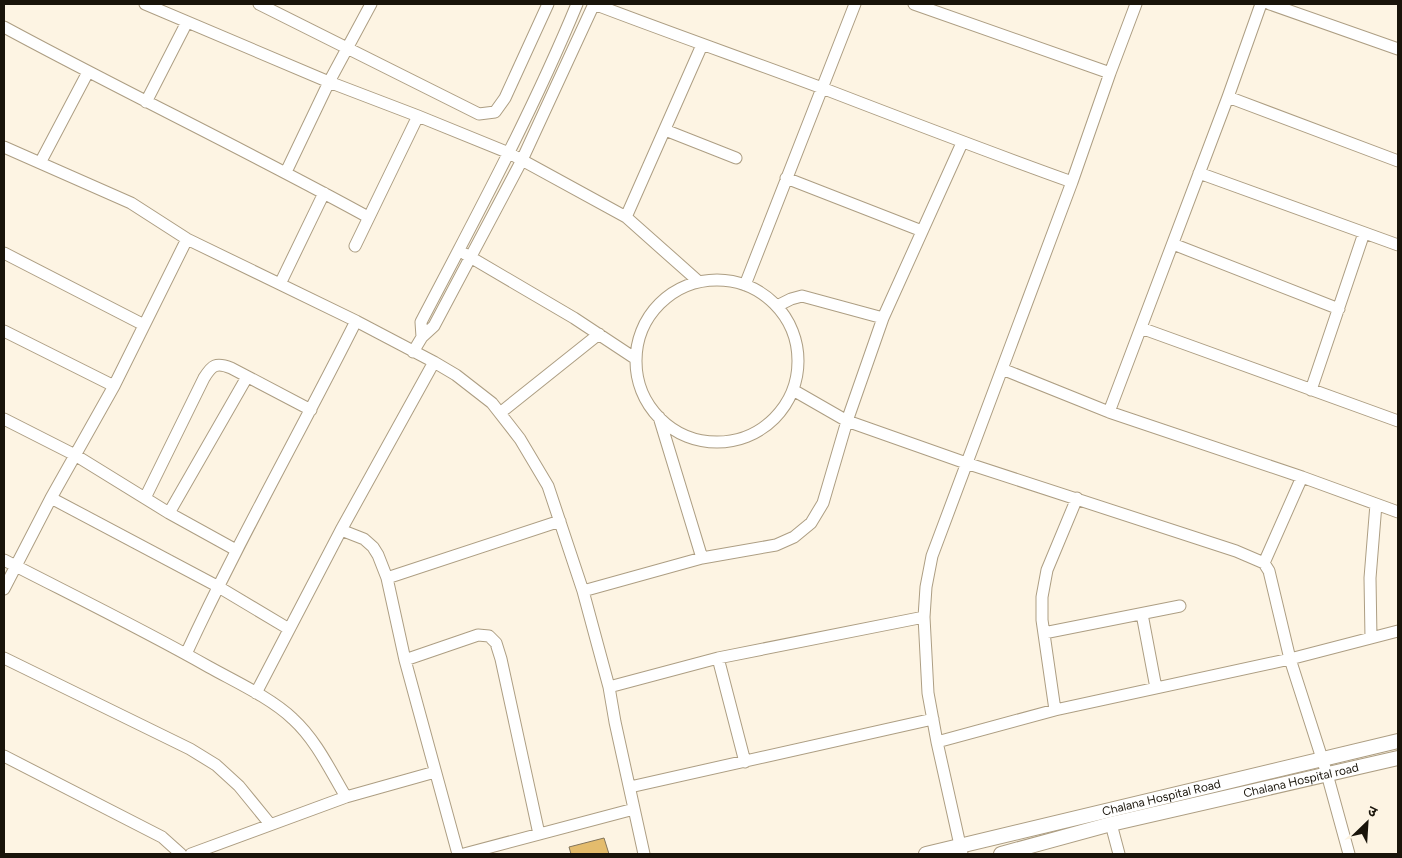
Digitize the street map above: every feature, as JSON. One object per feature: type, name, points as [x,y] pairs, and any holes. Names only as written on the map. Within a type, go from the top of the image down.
[{"type":"street","points":[[145,4],[329,82],[509,153],[626,217],[698,281]]},
{"type":"street","points":[[259,4],[480,114],[495,112],[505,98],[548,4]]},
{"type":"street","points":[[286,172],[346,48],[371,4]]},
{"type":"street","points":[[422,337],[421,322],[509,153],[556,56],[577,4]]},
{"type":"street","points":[[414,352],[422,337],[434,326],[522,160],[594,4],[1072,182]]},
{"type":"street","points":[[745,285],[855,4]]},
{"type":"street","points":[[914,4],[1110,73]]},
{"type":"street","points":[[961,850],[928,693],[924,617],[926,587],[932,556],[1072,182],[1136,4]]},
{"type":"street","points":[[1109,412],[1228,97],[1261,4]]},
{"type":"street","points":[[1270,4],[1398,50]]},
{"type":"street","points":[[146,102],[187,22]]},
{"type":"street","points":[[4,27],[146,102],[286,172],[368,217]]},
{"type":"street","points":[[626,217],[702,45]]},
{"type":"street","points":[[40,162],[88,72]]},
{"type":"street","points":[[1228,97],[1398,161]]},
{"type":"street","points":[[355,246],[418,116]]},
{"type":"street","points":[[665,130],[736,158]]},
{"type":"street","points":[[583,591],[702,558],[776,545],[794,537],[811,523],[824,502],[847,421],[883,318],[962,142]]},
{"type":"street","points":[[4,146],[131,203],[187,239],[356,321],[434,362],[456,375],[492,403],[520,439],[548,486],[560,521],[583,591],[609,687],[644,854]]},
{"type":"street","points":[[1199,173],[1398,245]]},
{"type":"street","points":[[786,178],[922,231]]},
{"type":"street","points":[[280,284],[324,193]]},
{"type":"street","points":[[1311,390],[1364,233]]},
{"type":"street","points":[[4,589],[51,498],[114,386],[187,239]]},
{"type":"street","points":[[1173,244],[1339,309]]},
{"type":"street","points":[[459,250],[574,318],[636,359]]},
{"type":"street","points":[[4,253],[144,326]]},
{"type":"street","points":[[720,280],[745,285],[757,290],[777,306],[791,328],[798,352],[797,372],[793,390],[781,411],[763,428],[746,436],[728,441],[703,441],[691,438],[669,426],[659,418],[647,402],[639,384],[636,359],[640,334],[652,311],[671,294],[698,281],[720,280]]},
{"type":"street","points":[[777,306],[802,296],[883,318]]},
{"type":"street","points":[[186,654],[217,586],[312,410],[356,321]]},
{"type":"street","points":[[1141,328],[1398,421]]},
{"type":"street","points":[[4,331],[114,386]]},
{"type":"street","points":[[500,413],[599,334]]},
{"type":"street","points":[[256,693],[341,530],[434,362]]},
{"type":"street","points":[[145,498],[209,369],[214,366],[222,364],[312,410]]},
{"type":"street","points":[[1002,369],[1109,412],[1302,477],[1398,512]]},
{"type":"street","points":[[169,513],[247,377]]},
{"type":"street","points":[[793,390],[847,421],[966,463],[1236,551],[1264,564],[1269,571],[1290,659],[1327,774],[1349,854]]},
{"type":"street","points":[[659,418],[702,558]]},
{"type":"street","points":[[4,419],[75,455],[169,513],[236,550]]},
{"type":"street","points":[[1264,564],[1302,477]]},
{"type":"street","points":[[51,498],[217,586],[289,629]]},
{"type":"street","points":[[1055,710],[1044,633],[1042,597],[1047,570],[1077,498]]},
{"type":"street","points":[[1371,638],[1370,578],[1376,504]]},
{"type":"street","points":[[387,578],[560,521]]},
{"type":"street","points":[[341,530],[364,539],[373,547],[387,578],[405,660],[458,854]]},
{"type":"street","points":[[4,560],[186,654],[256,693],[291,717],[304,729],[346,797]]},
{"type":"street","points":[[1044,633],[1180,606]]},
{"type":"street","points":[[1142,614],[1156,688]]},
{"type":"street","points":[[609,687],[718,658],[924,617]]},
{"type":"street","points":[[937,742],[1055,710],[1290,659],[1398,631]]},
{"type":"street","points":[[405,660],[478,636],[490,636],[496,643],[539,834]]},
{"type":"street","points":[[4,658],[190,749],[216,765],[239,786],[270,824]]},
{"type":"street","points":[[718,658],[746,762]]},
{"type":"street","points":[[630,787],[932,719]]},
{"type":"street","name":"Chalana Hospital Road","points":[[926,854],[961,850],[1398,741]]},
{"type":"street","points":[[4,756],[162,837],[181,854]]},
{"type":"street","name":"Chalana Hospital road","points":[[1001,854],[1111,824],[1398,758]]},
{"type":"street","points":[[190,854],[346,797],[435,772]]},
{"type":"street","points":[[464,854],[634,808]]},
{"type":"street","points":[[1111,824],[1119,854]]},
{"type":"building","points":[[604,838],[609,854],[571,854],[569,847]]}]
